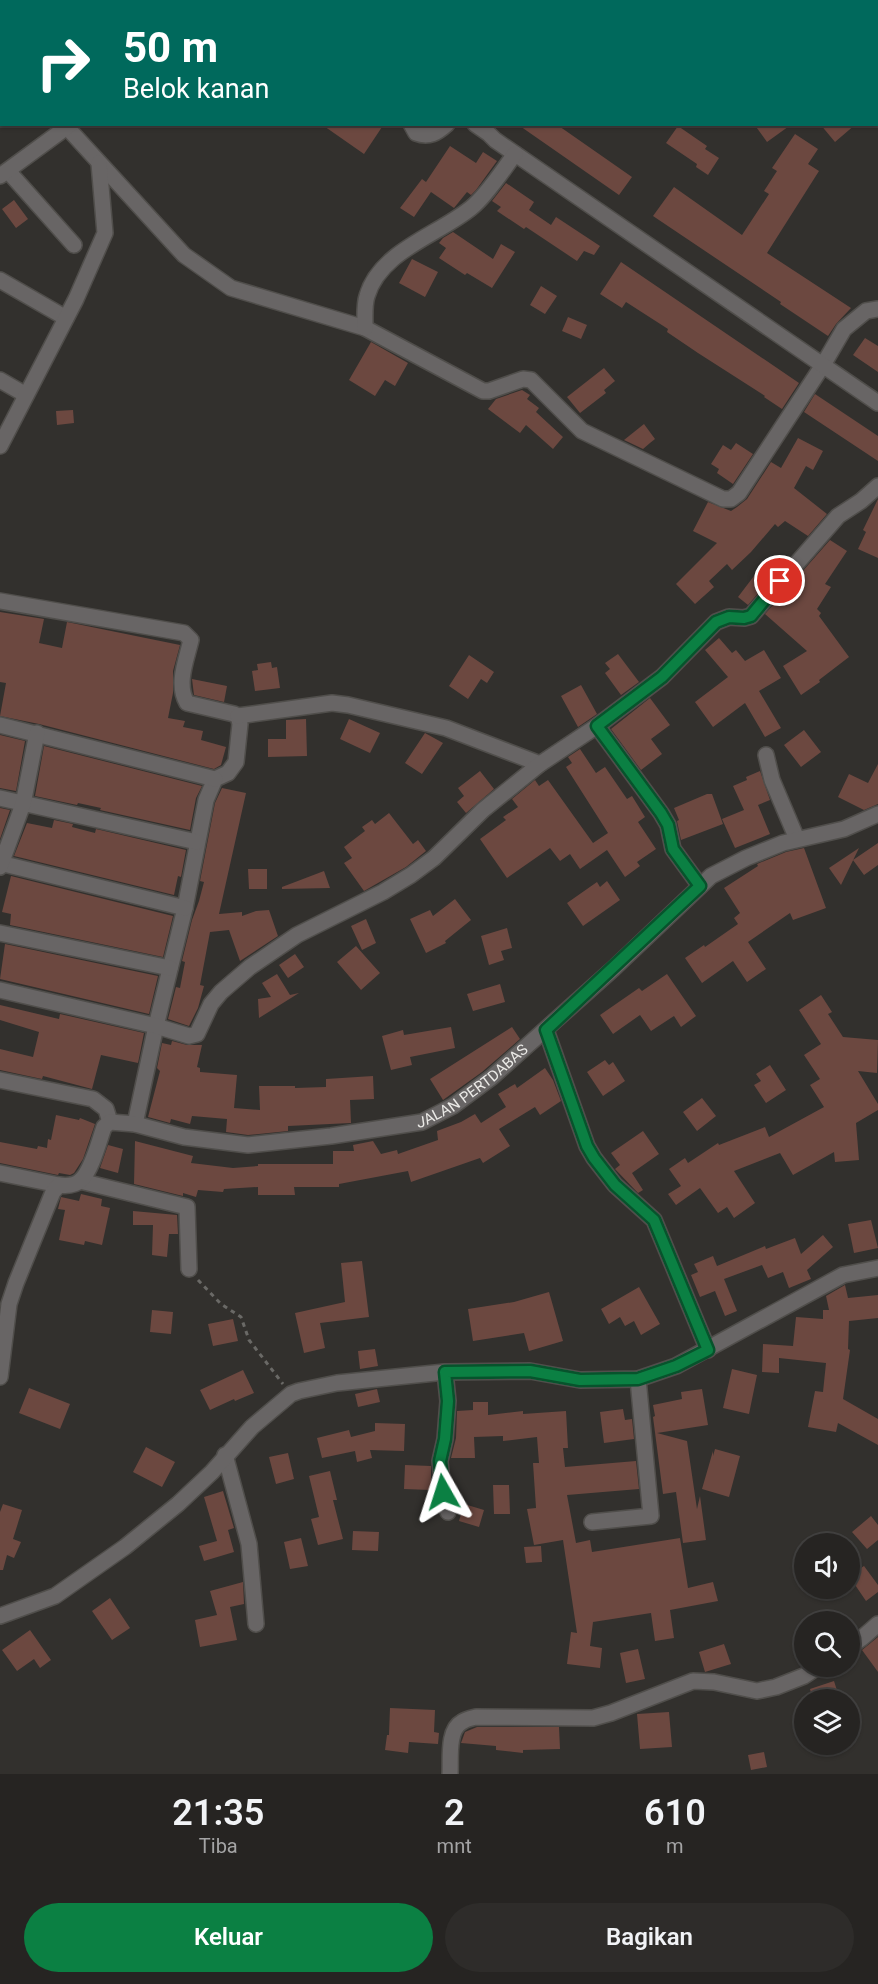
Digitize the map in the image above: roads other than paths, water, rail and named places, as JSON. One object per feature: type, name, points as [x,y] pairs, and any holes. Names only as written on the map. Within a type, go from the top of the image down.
[{"type":"street","points":[[74,245],[4,173],[67,126],[183,255],[231,288],[365,328],[419,355],[477,389],[489,391],[523,379],[531,380],[582,431],[723,499],[731,499],[739,493],[844,329],[866,311],[878,309]]},
{"type":"street","points":[[412,126],[416,134],[427,136],[434,135],[445,126]]},
{"type":"street","points":[[483,127],[495,140],[515,154],[878,403]]},
{"type":"street","points":[[365,328],[366,298],[380,270],[413,244],[448,225],[473,206],[515,154]]},
{"type":"street","points":[[0,446],[66,318],[105,233],[99,163]]},
{"type":"street","points":[[0,280],[66,318]]},
{"type":"street","points":[[0,380],[26,395]]},
{"type":"street","points":[[0,990],[156,1026],[189,1036],[197,1034],[211,1004],[221,992],[250,967],[297,935],[383,892],[411,875],[434,858],[483,810],[540,764],[597,726],[662,677],[716,622],[729,617],[751,616],[838,516],[878,486]]},
{"type":"street","points":[[0,601],[184,633],[191,640],[181,686],[182,695],[187,703],[237,716],[332,703],[355,706],[446,728],[540,764]]},
{"type":"street","points":[[0,725],[215,779],[228,773],[236,762],[240,724],[237,716]]},
{"type":"street","points":[[597,726],[661,813],[668,825],[673,849],[700,886]]},
{"type":"street","points":[[38,733],[23,804],[0,865],[185,908]]},
{"type":"street","points":[[766,755],[772,780],[797,839]]},
{"type":"street","points":[[135,1124],[185,908],[197,842],[207,800],[215,779]]},
{"type":"street","points":[[0,798],[197,842]]},
{"type":"street","name":"JALAN PERTDABAS","points":[[110,1122],[135,1124],[184,1137],[248,1145],[331,1136],[422,1122],[453,1106],[492,1077],[546,1030],[711,876],[746,858],[797,839],[844,829],[878,814]]},
{"type":"street","points":[[0,933],[170,968]]},
{"type":"street","points":[[546,1030],[587,1146],[615,1185],[654,1220],[708,1350]]},
{"type":"street","points":[[0,1080],[93,1099],[106,1109],[110,1122],[104,1127],[86,1173],[80,1182],[71,1186],[59,1185],[0,1173]]},
{"type":"street","points":[[80,1182],[187,1207],[189,1269]]},
{"type":"street","points":[[0,1377],[9,1304],[53,1192],[59,1185]]},
{"type":"street","points":[[0,1616],[54,1596],[90,1572],[178,1504],[212,1472],[252,1427],[291,1394],[337,1383],[445,1372],[530,1371],[580,1380],[638,1379],[676,1366],[708,1350],[843,1275],[878,1268]]},
{"type":"street","points":[[445,1372],[448,1401],[445,1439],[440,1461],[448,1512]]},
{"type":"street","points":[[592,1522],[651,1516],[638,1379]]},
{"type":"street","points":[[225,1455],[249,1544],[256,1624]]},
{"type":"street","points":[[860,1639],[878,1623]]},
{"type":"street","points":[[450,1774],[452,1739],[456,1726],[462,1721],[476,1717],[593,1718],[693,1681],[714,1682],[757,1691],[776,1687],[801,1677]]}]
